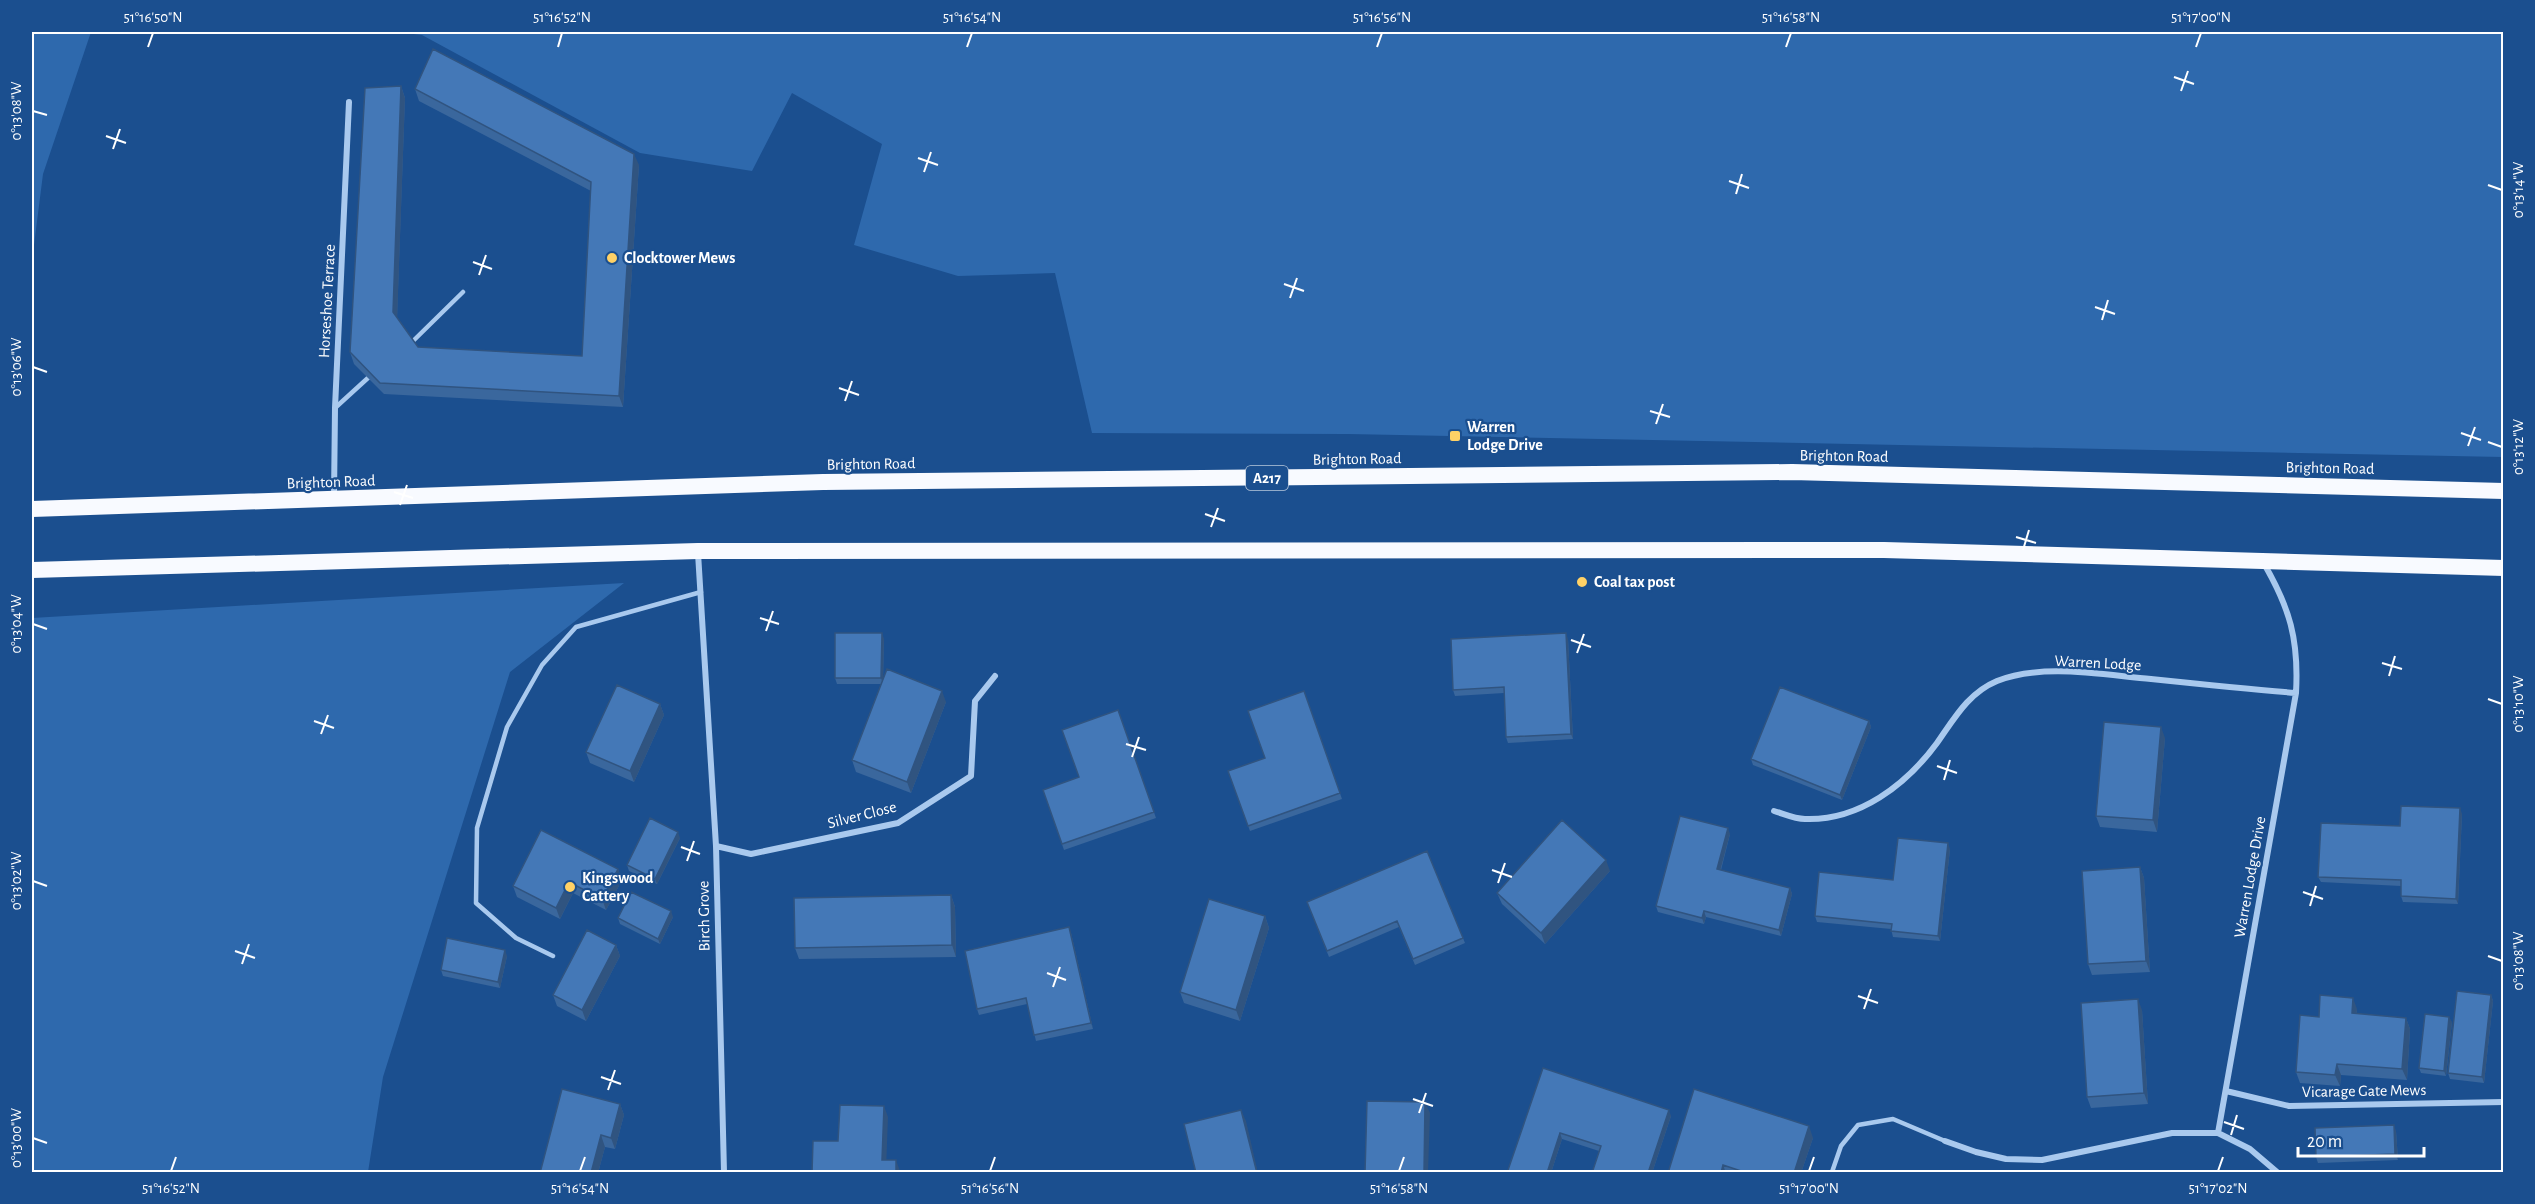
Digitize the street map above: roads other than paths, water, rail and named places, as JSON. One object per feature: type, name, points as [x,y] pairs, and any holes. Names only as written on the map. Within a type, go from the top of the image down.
[{"type":"highway","name":"Brighton Road","points":[[32,509],[824,482],[1792,472],[2504,491]]},
{"type":"highway","points":[[32,570],[698,551],[1884,550],[2262,559],[2504,568]]},
{"type":"street","name":"Horseshoe Terrace","points":[[334,500],[335,408],[349,102]]},
{"type":"street","name":"Birch Grove","points":[[698,551],[716,846],[724,1173]]},
{"type":"street","name":"Warren Lodge Drive","points":[[2218,1133],[2296,693],[2298,658],[2292,623],[2279,588],[2262,559]]},
{"type":"street","name":"Warren Lodge","points":[[1774,811],[1802,819],[1833,818],[1863,808],[1912,771],[1936,744],[1958,712],[1979,692],[1997,681],[2067,671],[2296,693]]},
{"type":"street","name":"Silver Close","points":[[716,846],[752,854],[898,823],[971,776],[975,701],[995,676]]},
{"type":"street","name":"Vicarage Gate Mews","points":[[2226,1091],[2289,1106],[2504,1102]]},
{"type":"street","points":[[1945,1141],[2006,1159],[2042,1160],[2172,1133],[2218,1133],[2250,1149],[2277,1173]]},
{"type":"lane","points":[[411,343],[463,292]]},
{"type":"lane","points":[[335,408],[369,377]]},
{"type":"lane","points":[[554,956],[516,938],[476,903],[477,828],[507,727],[542,665],[576,627],[701,592]]},
{"type":"lane","points":[[1832,1173],[1841,1146],[1858,1125],[1893,1119],[1945,1141]]},
{"type":"place","name":"Clocktower Mews","points":[[612,258]]},
{"type":"place","name":"Warren Lodge Drive","points":[[1455,436]]},
{"type":"place","name":"Coal tax post","points":[[1582,582]]},
{"type":"place","name":"Kingswood Cattery","points":[[570,887]]}]
